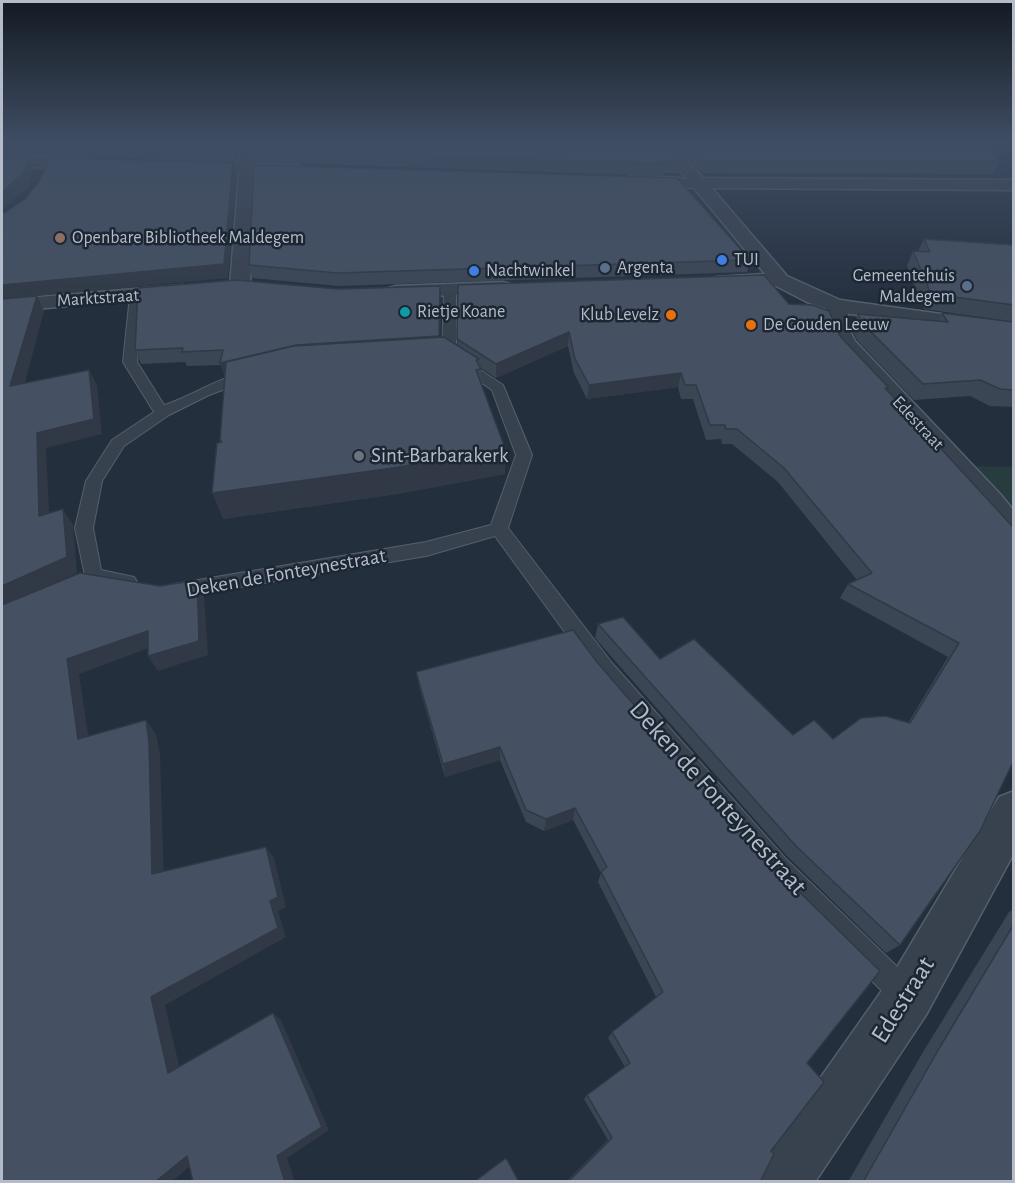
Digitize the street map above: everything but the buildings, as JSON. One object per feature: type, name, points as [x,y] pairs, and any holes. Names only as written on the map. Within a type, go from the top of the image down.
[{"type":"street","points":[[240,285],[245,198]]},
{"type":"street","points":[[712,198],[780,280],[837,306],[1014,331]]},
{"type":"street","points":[[699,282],[780,280]]},
{"type":"street","name":"Marktstraat","points":[[2,306],[136,296],[240,285],[262,287]]},
{"type":"street","points":[[372,293],[518,288]]},
{"type":"street","name":"Edestraat","points":[[837,306],[837,327],[845,344],[991,502],[1014,534]]},
{"type":"street","name":"Edestraat","points":[[781,1182],[908,997],[1014,811]]},
{"type":"lane","points":[[449,356],[450,290]]},
{"type":"lane","points":[[136,296],[130,362],[158,408],[165,412]]},
{"type":"lane","points":[[429,358],[449,356],[498,388],[524,455],[499,529]]},
{"type":"lane","points":[[73,587],[93,575],[84,528],[94,481],[118,443],[165,412],[221,385],[266,373]]},
{"type":"lane","name":"Deken de Fonteynestraat","points":[[93,575],[176,591],[426,549],[499,529],[604,669],[761,849],[908,997]]},
{"type":"green space","points":[[969,466],[1013,467],[1013,522]]},
{"type":"place","name":"Openbare Bibliotheek Maldegem","points":[[60,238]]},
{"type":"place","name":"TUI","points":[[722,260]]},
{"type":"place","name":"Argenta","points":[[605,268]]},
{"type":"place","name":"Nachtwinkel","points":[[474,271]]},
{"type":"place","name":"Gemeentehuis Maldegem","points":[[967,286]]},
{"type":"place","name":"Rietje Koane","points":[[405,312]]},
{"type":"place","name":"Klub Levelz","points":[[671,315]]},
{"type":"place","name":"De Gouden Leeuw","points":[[751,325]]},
{"type":"place","name":"Sint-Barbarakerk","points":[[359,456]]}]
